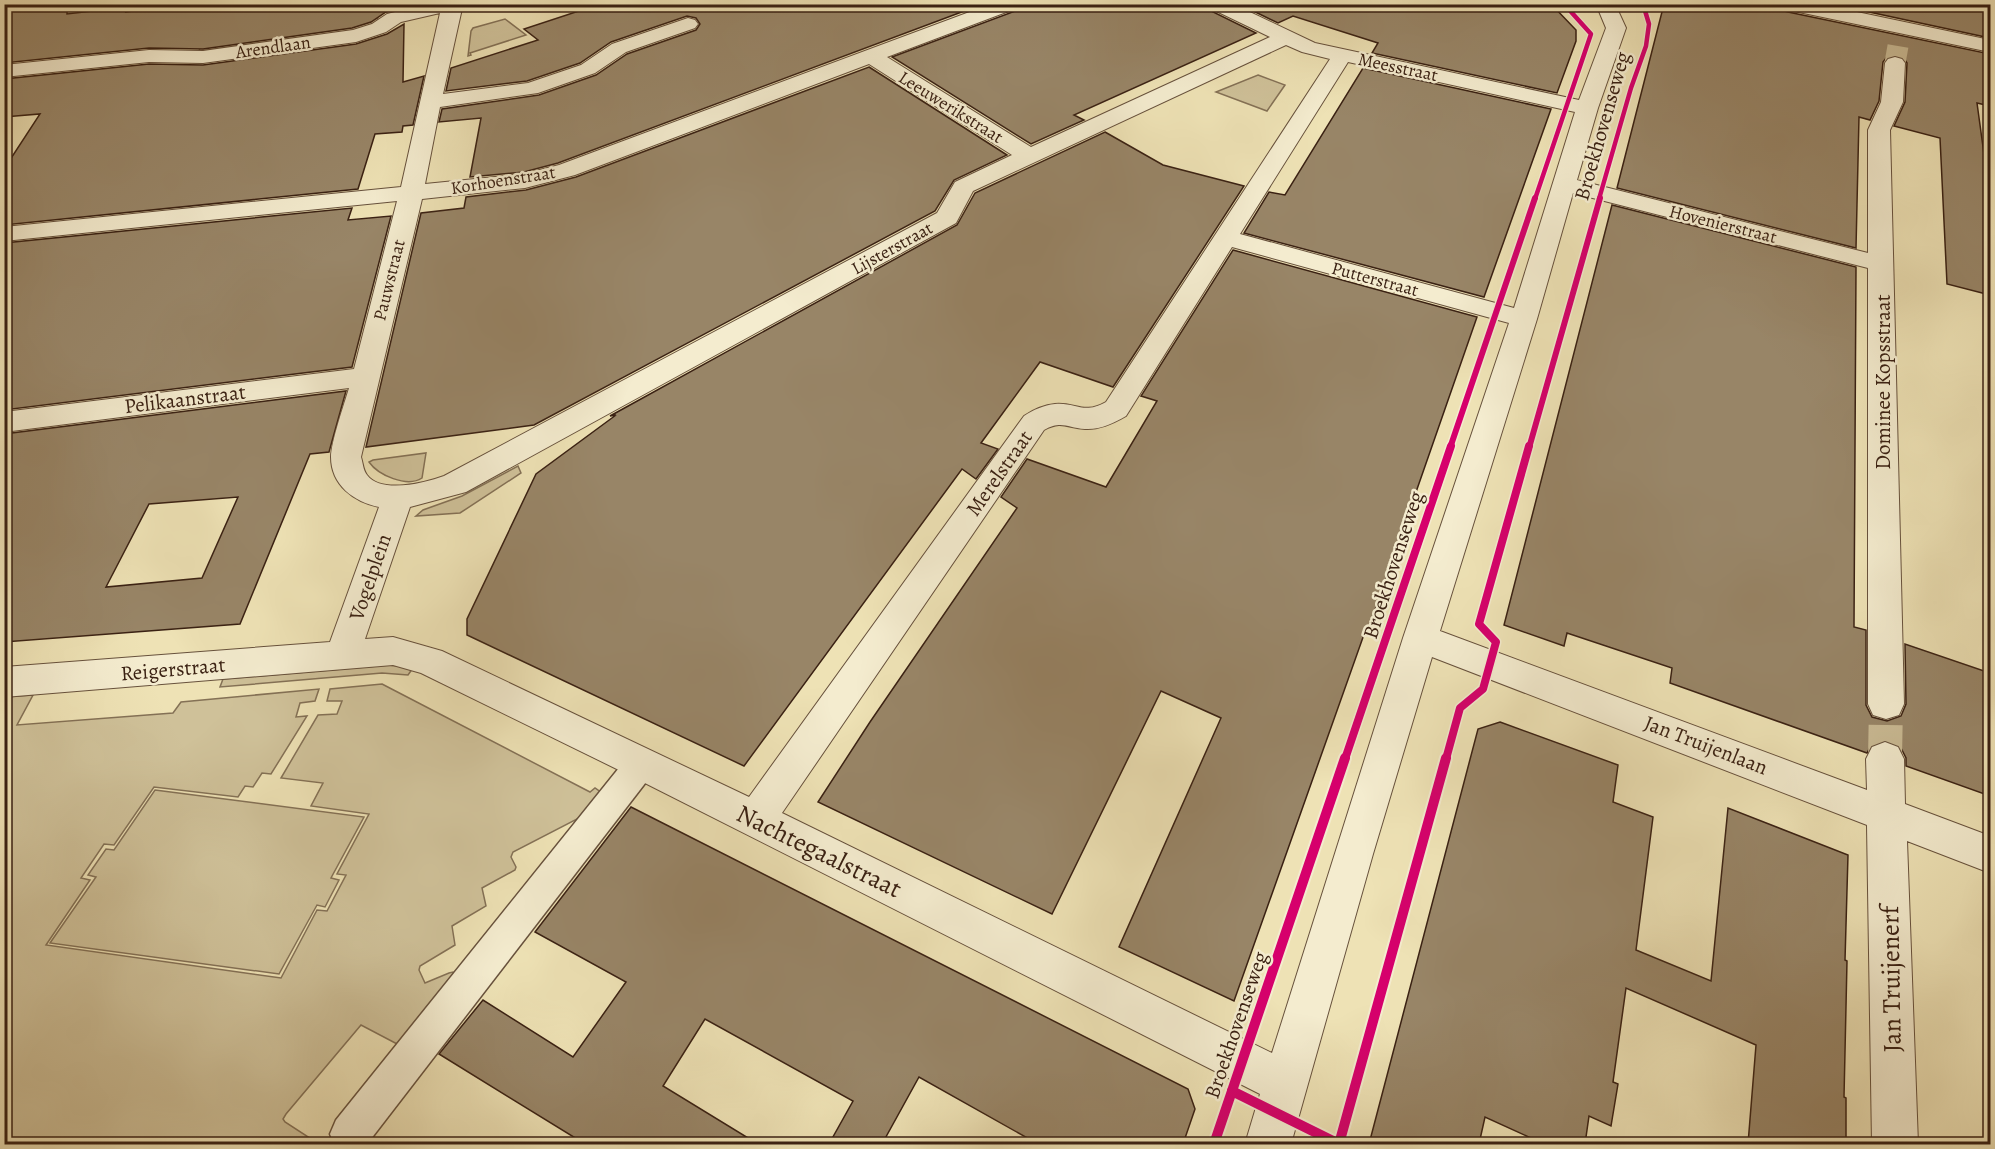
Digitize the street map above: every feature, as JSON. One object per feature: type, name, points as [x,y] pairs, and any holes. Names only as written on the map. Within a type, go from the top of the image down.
[{"type":"street","name":"Korhoenstraat","points":[[4,234],[525,181],[567,171],[1010,4]]},
{"type":"street","name":"Meesstraat","points":[[1216,4],[1309,48],[1587,108]]},
{"type":"street","name":"Broekhovenseweg","points":[[1268,1144],[1353,854],[1420,638],[1524,319],[1587,108],[1616,28],[1605,4]]},
{"type":"street","points":[[1789,4],[1898,45],[1990,46]]},
{"type":"street","name":"Arendlaan","points":[[4,71],[149,56],[203,57],[356,36],[379,28],[394,18],[453,5]]},
{"type":"street","name":"Pauwstraat","points":[[398,498],[372,494],[353,481],[346,457],[411,193],[453,5]]},
{"type":"street","name":"Arendlaan","points":[[357,15],[379,14],[394,18]]},
{"type":"street","name":"Arendlaan","points":[[149,56],[202,43],[313,23]]},
{"type":"street","points":[[431,102],[531,89],[588,69],[619,48],[688,24]]},
{"type":"street","name":"Lijsterstraat","points":[[398,498],[431,493],[455,484],[526,448],[947,218],[963,187],[1286,37]]},
{"type":"street","name":"Dominee Kopsstraat","points":[[1886,704],[1879,130],[1892,102],[1898,45]]},
{"type":"street","name":"Merelstraat","points":[[755,820],[1034,423],[1047,415],[1064,413],[1083,419],[1101,417],[1116,409],[1341,55]]},
{"type":"street","name":"Leeuwerikstraat","points":[[873,57],[1029,156]]},
{"type":"street","name":"Hovenierstraat","points":[[1564,184],[1882,264]]},
{"type":"street","name":"Putterstraat","points":[[1226,238],[1524,319]]},
{"type":"street","name":"Pelikaanstraat","points":[[4,422],[365,377]]},
{"type":"street","name":"Vogelplein","points":[[342,656],[398,498]]},
{"type":"street","name":"Jan Truijenlaan","points":[[1420,638],[1887,813],[1990,854]]},
{"type":"street","name":"Nachtegaalstraat","points":[[342,656],[393,651],[430,661],[642,763],[1286,1083]]},
{"type":"street","name":"Reigerstraat","points":[[4,682],[342,656]]},
{"type":"street","points":[[1885,759],[1887,813]]},
{"type":"street","name":"Jan Truijenerf","points":[[1887,813],[1895,1144]]},
{"type":"lane","points":[[350,1134],[642,763]]},
{"type":"shaded area","points":[[375,18],[378,22],[363,29],[199,51],[200,48]]},
{"type":"shaded area","points":[[505,19],[526,35],[470,53],[471,55],[468,56],[473,28]]},
{"type":"shaded area","points":[[1258,75],[1285,85],[1267,111],[1216,92]]},
{"type":"shaded area","points":[[426,453],[422,478],[416,481],[393,479],[369,462],[373,460]]},
{"type":"shaded area","points":[[518,466],[521,473],[460,513],[416,516],[423,510],[462,496]]},
{"type":"shaded area","points":[[389,665],[413,668],[408,675],[382,673],[220,687],[223,679]]},
{"type":"shaded area","points":[[382,684],[590,792],[595,788],[602,793],[583,816],[513,852],[511,857],[516,867],[515,870],[482,888],[486,906],[452,926],[455,945],[420,966],[419,970],[425,983],[449,973],[455,974],[399,1045],[361,1025],[286,1114],[283,1119],[285,1122],[319,1144],[5,1144],[5,697],[33,695],[17,725],[173,713],[181,702],[319,689],[315,701],[300,703],[296,717],[307,716],[271,774],[262,773],[253,787],[245,786],[238,797],[154,787],[114,845],[104,844],[81,878],[90,880],[46,945],[281,978],[317,910],[327,911],[346,875],[337,874],[369,814],[311,806],[323,783],[281,778],[318,715],[337,714],[342,701],[327,701],[330,689]]},
{"type":"shaded area","points":[[155,790],[364,817],[331,878],[339,880],[325,907],[317,905],[279,974],[50,943],[96,877],[88,875],[106,849],[114,850]]},
{"type":"building","points":[[4,4],[67,4],[67,14],[128,7],[126,12],[176,4],[405,4],[405,7],[386,12],[371,22],[352,28],[203,49],[149,48],[4,63]]},
{"type":"building","points":[[600,4],[983,4],[558,163],[524,172],[470,177],[481,118],[439,122],[442,109],[539,95],[596,75],[627,54],[696,30],[700,24],[696,18],[687,16],[611,42],[580,63],[527,81],[446,91],[451,68],[538,40],[524,29]]},
{"type":"building","points":[[1021,4],[1206,4],[1209,10],[1256,33],[1074,115],[1084,120],[1031,144],[892,57],[1018,10]]},
{"type":"building","points":[[1239,4],[1551,4],[1576,30],[1576,41],[1557,93],[1372,53],[1378,43],[1293,16],[1278,23]]},
{"type":"building","points":[[1664,4],[1778,4],[1781,10],[1788,12],[1990,54],[1990,106],[1977,103],[1990,198],[1990,295],[1947,284],[1940,138],[1894,126],[1905,102],[1907,63],[1903,57],[1894,55],[1887,57],[1883,62],[1879,101],[1870,120],[1859,117],[1856,248],[1617,188]]},
{"type":"building","points":[[1832,4],[1990,4],[1990,38]]},
{"type":"building","points":[[404,24],[403,82],[424,76],[413,125],[403,126],[402,132],[375,134],[358,189],[4,225],[4,169],[40,114],[4,117],[4,79],[149,64],[203,65],[356,44],[387,34]]},
{"type":"building","points":[[869,67],[1007,155],[954,180],[935,211],[534,425],[366,447],[421,213],[464,208],[466,197],[526,190],[576,177]]},
{"type":"building","points":[[1363,68],[1551,109],[1484,297],[1244,233],[1269,192],[1285,195]]},
{"type":"building","points":[[1105,132],[1163,165],[1244,186],[1113,387],[1040,362],[981,443],[998,449],[976,479],[962,469],[744,766],[467,635],[467,619],[536,474],[616,415],[610,416],[957,225],[975,193]]},
{"type":"building","points":[[1612,205],[1856,267],[1854,627],[1866,630],[1866,705],[1872,717],[1887,721],[1901,716],[1906,704],[1905,644],[1990,673],[1990,796],[1906,766],[1906,758],[1900,746],[1886,740],[1871,745],[1867,753],[1670,683],[1672,668],[1567,633],[1564,646],[1504,625]]},
{"type":"building","points":[[352,208],[348,220],[391,216],[352,367],[4,410],[4,243]]},
{"type":"building","points":[[1233,250],[1477,317],[1369,627],[1367,626],[1234,1001],[1119,947],[1221,718],[1161,691],[1052,914],[818,802],[1017,508],[1001,497],[1027,459],[1106,487],[1157,401],[1141,396]]},
{"type":"building","points":[[346,391],[329,452],[310,454],[240,624],[4,642],[4,434]],"holes":[[[238,497],[202,578],[106,587],[149,504]]]},
{"type":"building","points":[[1500,722],[1618,765],[1613,802],[1653,817],[1636,950],[1711,981],[1728,808],[1848,855],[1844,1097],[1846,1098],[1846,1144],[1748,1144],[1756,1045],[1626,988],[1613,1082],[1618,1084],[1611,1126],[1589,1116],[1585,1144],[1544,1144],[1485,1117],[1479,1144],[1369,1144],[1478,729]]},
{"type":"building","points":[[631,807],[1188,1089],[1195,1109],[1183,1144],[1038,1144],[919,1077],[882,1144],[829,1144],[853,1101],[705,1019],[663,1086],[758,1144],[585,1144],[439,1054],[483,1000],[573,1057],[626,982],[535,932]]},
{"type":"tunnel","points":[[1895,63],[1898,46]]},
{"type":"tunnel","points":[[1885,759],[1886,704]]},
{"type":"cycle path","points":[[1214,1144],[1591,34],[1564,4]]},
{"type":"cycle path","points":[[1339,1144],[1460,708],[1483,689],[1496,642],[1479,624],[1631,88],[1646,46],[1649,24],[1643,4]]},
{"type":"cycle path","points":[[1232,1091],[1339,1144]]}]
